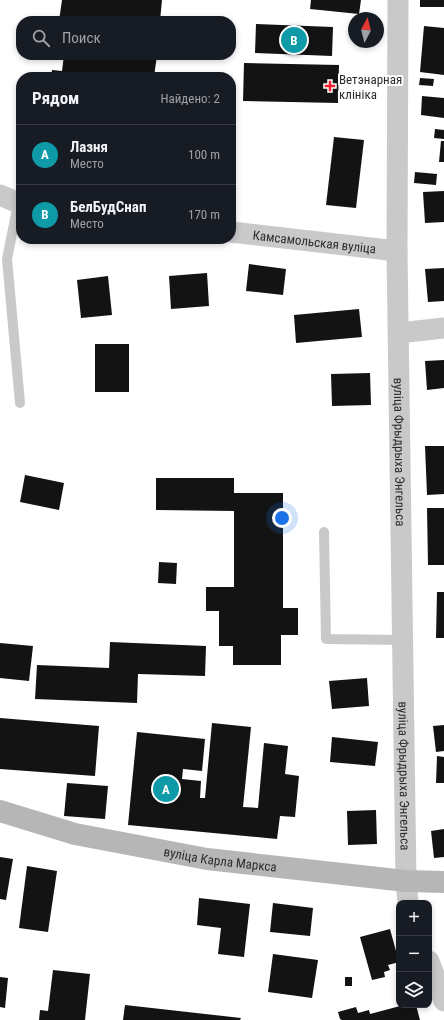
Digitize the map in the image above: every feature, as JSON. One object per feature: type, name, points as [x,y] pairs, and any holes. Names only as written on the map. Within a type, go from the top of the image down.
[{"type":"main road","name":"вуліца Карла Маркса","points":[[0,811],[75,834],[207,859],[406,881],[444,882]]},
{"type":"street","name":"вуліца Фрыдрыха Энгельса","points":[[398,0],[397,251],[406,881],[408,900]]},
{"type":"street","name":"Камсамольская вуліца","points":[[236,233],[397,251]]},
{"type":"street","points":[[399,333],[444,328]]},
{"type":"street","points":[[432,969],[444,1001]]},
{"type":"lane","points":[[13,201],[8,259],[20,403]]},
{"type":"lane","points":[[324,532],[326,639],[403,640]]},
{"type":"building","points":[[62,0],[162,0],[160,16],[60,16]]},
{"type":"building","points":[[311,0],[361,0],[359,12],[348,13],[310,9]]},
{"type":"building","points":[[420,0],[444,0],[444,7],[420,7]]},
{"type":"building","points":[[256,24],[333,27],[332,56],[255,53]]},
{"type":"building","points":[[424,26],[444,28],[444,75],[420,72]]},
{"type":"building","points":[[63,60],[156,60],[155,72],[52,72],[52,70],[62,71]]},
{"type":"building","points":[[244,63],[339,65],[338,103],[243,101]]},
{"type":"building","points":[[420,78],[434,79],[433,86],[419,85]]},
{"type":"building","points":[[422,96],[444,98],[444,118],[421,115]]},
{"type":"building","points":[[435,129],[444,130],[444,139],[434,138]]},
{"type":"building","points":[[334,137],[364,140],[356,208],[326,205]]},
{"type":"building","points":[[441,141],[444,141],[444,162],[439,162]]},
{"type":"building","points":[[415,172],[437,174],[436,185],[414,183]]},
{"type":"building","points":[[444,191],[444,222],[425,223],[423,192]]},
{"type":"building","points":[[249,264],[286,269],[283,295],[246,291]]},
{"type":"building","points":[[444,268],[444,301],[428,302],[425,269]]},
{"type":"building","points":[[207,273],[209,306],[171,309],[169,276]]},
{"type":"building","points":[[108,276],[112,315],[81,318],[77,280]]},
{"type":"building","points":[[359,309],[362,337],[296,343],[294,315]]},
{"type":"building","points":[[95,344],[129,344],[129,392],[95,392]]},
{"type":"building","points":[[444,360],[444,388],[427,390],[425,361]]},
{"type":"building","points":[[370,373],[371,405],[332,406],[331,374]]},
{"type":"building","points":[[425,446],[444,446],[444,494],[427,495]]},
{"type":"building","points":[[25,475],[64,483],[59,510],[20,502]]},
{"type":"building","points":[[156,478],[234,478],[234,493],[283,493],[283,608],[298,608],[298,635],[281,635],[281,665],[233,665],[233,646],[219,646],[219,611],[206,611],[206,587],[234,587],[234,511],[156,510]]},
{"type":"building","points":[[427,508],[444,508],[444,565],[428,565]]},
{"type":"building","points":[[159,562],[177,563],[176,584],[158,583]]},
{"type":"building","points":[[437,592],[444,592],[444,638],[436,638]]},
{"type":"building","points":[[110,642],[206,646],[205,676],[138,674],[137,703],[35,699],[37,665],[109,668]]},
{"type":"building","points":[[0,643],[33,646],[29,681],[0,678]]},
{"type":"building","points":[[367,678],[369,706],[332,709],[329,681]]},
{"type":"building","points":[[0,718],[99,726],[95,776],[0,769]]},
{"type":"building","points":[[212,723],[251,727],[243,807],[258,808],[264,743],[288,746],[285,774],[299,776],[295,817],[280,816],[277,839],[128,825],[137,732],[205,739],[202,771],[183,769],[182,779],[201,781],[200,798],[205,798]]},
{"type":"building","points":[[444,725],[444,751],[436,752],[433,726]]},
{"type":"building","points":[[332,737],[378,742],[375,766],[330,762]]},
{"type":"building","points":[[437,756],[444,757],[444,783],[436,783]]},
{"type":"building","points":[[67,783],[108,786],[105,819],[64,816]]},
{"type":"building","points":[[376,810],[377,844],[348,845],[347,811]]},
{"type":"building","points":[[444,829],[444,857],[434,858],[431,831]]},
{"type":"building","points":[[0,857],[13,859],[6,900],[0,899]]},
{"type":"building","points":[[27,866],[57,871],[48,932],[19,928]]},
{"type":"building","points":[[199,898],[250,904],[244,957],[218,954],[221,928],[197,925]]},
{"type":"building","points":[[273,903],[313,908],[310,936],[270,932]]},
{"type":"building","points":[[390,929],[396,951],[396,963],[388,965],[390,970],[384,972],[385,977],[372,980],[360,937]]},
{"type":"building","points":[[273,954],[318,960],[312,998],[268,992]]},
{"type":"building","points":[[53,970],[90,974],[85,1020],[39,1020],[40,1010],[48,1011]]},
{"type":"building","points":[[0,977],[8,978],[5,1008],[0,1007]]},
{"type":"building","points":[[345,977],[352,977],[352,986],[345,986]]},
{"type":"building","points":[[125,1005],[241,1018],[240,1020],[123,1020]]},
{"type":"building","points":[[356,1007],[358,1013],[369,1010],[370,1014],[396,1007],[417,1008],[420,1020],[342,1020],[340,1019],[338,1012]]},
{"type":"place","name":"БелБудСнап","points":[[294,40]]},
{"type":"place","name":"Ветэнарная клініка","points":[[330,86]]},
{"type":"place","name":"Лазня","points":[[166,789]]}]
